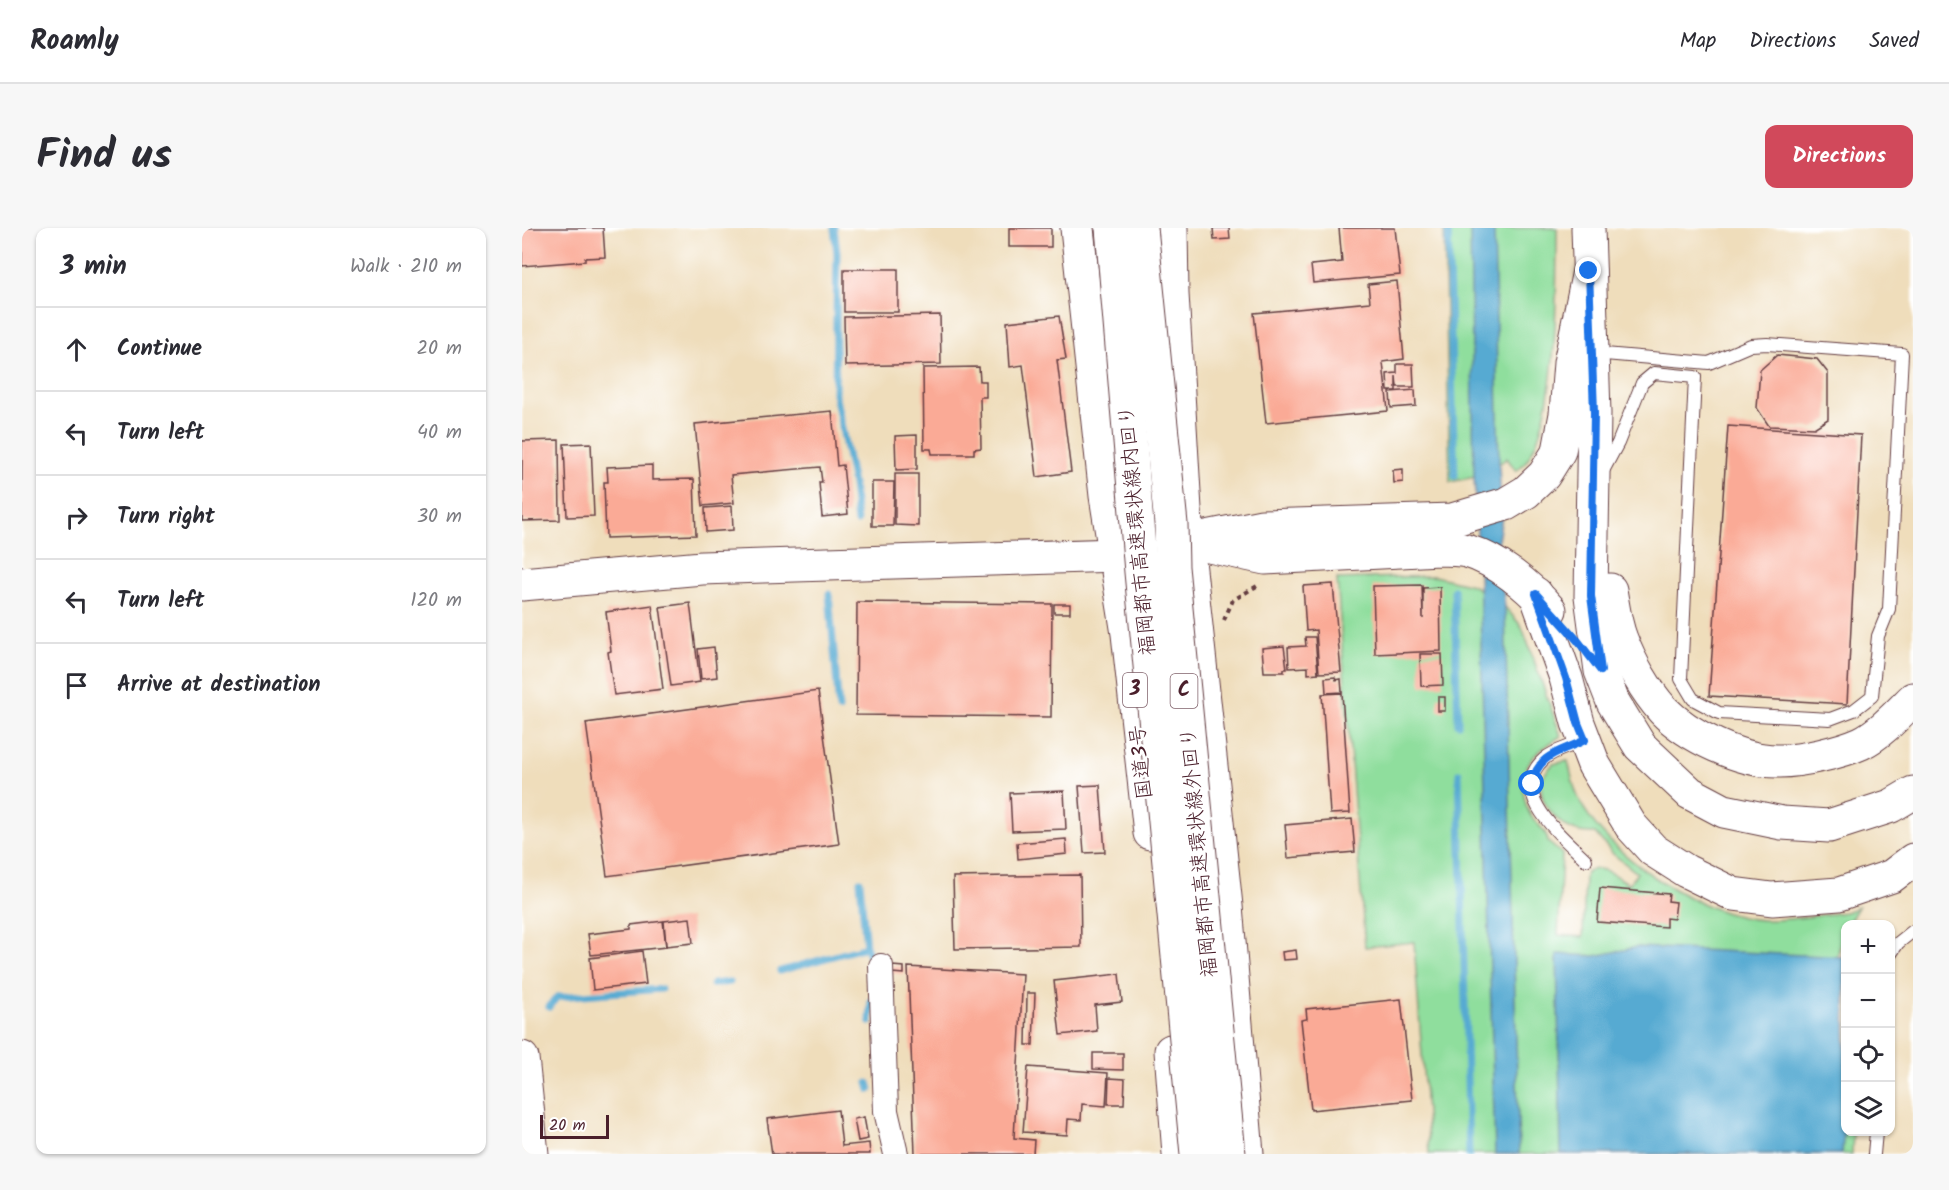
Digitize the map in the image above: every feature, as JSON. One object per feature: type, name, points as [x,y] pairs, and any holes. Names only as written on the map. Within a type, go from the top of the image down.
[{"type":"main road","name":"国道3号","points":[[1077,228],[1106,496],[1128,634],[1162,946],[1179,1154]]},
{"type":"main road","name":"福岡都市高速環状線外回り","points":[[1141,228],[1179,533],[1172,567],[1229,1154]]},
{"type":"main road","points":[[1154,228],[1155,254],[1171,382],[1179,533],[1226,906],[1247,1154]]},
{"type":"main road","points":[[1172,228],[1179,533]]},
{"type":"main road","points":[[1588,228],[1594,413],[1591,596],[1601,671],[1613,702],[1640,746],[1690,793],[1724,811],[1782,824],[1829,826],[1891,806],[1913,793]]},
{"type":"main road","name":"福岡都市高速環状線内回り","points":[[1112,237],[1141,572],[1197,1154]]},
{"type":"main road","points":[[522,584],[702,568],[1116,555],[1179,533],[1262,526],[1452,520],[1506,504],[1526,492],[1544,475],[1559,451],[1566,414],[1570,363],[1589,271]]},
{"type":"main road","points":[[1591,525],[1621,639],[1639,675],[1663,710],[1696,736],[1734,753],[1776,762],[1817,756],[1862,743],[1895,718],[1913,699]]},
{"type":"main road","points":[[1179,533],[1265,558],[1439,549],[1467,551],[1506,570],[1536,594],[1601,671]]},
{"type":"main road","points":[[1536,594],[1594,765],[1624,816],[1653,850],[1686,871],[1733,894],[1772,899],[1839,894],[1892,876],[1913,860]]},
{"type":"main road","points":[[522,1058],[532,1154]]},
{"type":"street","points":[[881,966],[886,1111],[896,1154]]},
{"type":"lane","points":[[1592,353],[1709,363],[1751,345],[1767,344],[1902,354],[1889,609],[1878,636],[1872,696],[1854,710],[1830,719],[1719,713],[1694,699],[1681,679],[1695,377],[1654,373],[1642,383],[1618,443],[1592,490]]},
{"type":"lane","points":[[1585,740],[1545,758],[1535,771],[1532,784],[1533,797],[1539,811],[1586,860]]},
{"type":"lane","points":[[1895,948],[1913,931]]},
{"type":"lane","points":[[1874,1154],[1876,1136]]},
{"type":"path","points":[[1221,628],[1233,600],[1259,585]]},
{"type":"green space","points":[[1444,228],[1557,228],[1553,358],[1541,428],[1531,454],[1516,471],[1507,458],[1485,475],[1450,482]]},
{"type":"green space","points":[[1434,576],[1472,585],[1501,602],[1522,627],[1561,736],[1533,757],[1528,763],[1523,779],[1524,796],[1529,813],[1544,831],[1548,842],[1562,854],[1558,935],[1583,937],[1585,875],[1590,871],[1601,869],[1607,871],[1629,884],[1637,873],[1613,854],[1595,833],[1572,829],[1550,811],[1542,793],[1541,784],[1544,775],[1553,764],[1568,761],[1578,797],[1591,819],[1609,840],[1631,860],[1684,895],[1712,908],[1763,920],[1794,919],[1846,912],[1858,907],[1850,920],[1841,920],[1841,943],[1805,1076],[1841,1016],[1841,1136],[1853,1136],[1852,1154],[1429,1154],[1414,942],[1365,947],[1337,579]]},
{"type":"water","points":[[1470,228],[1494,228],[1502,518],[1498,540],[1505,608],[1519,1154],[1495,1154],[1479,572],[1474,476]]},
{"type":"water","points":[[1638,947],[1841,957],[1842,1154],[1561,1154],[1557,954],[1595,956]]},
{"type":"building","points":[[522,228],[603,228],[605,257],[585,258],[585,261],[522,266]]},
{"type":"building","points":[[1009,228],[1051,228],[1051,247],[1009,247]]},
{"type":"building","points":[[1213,228],[1229,228],[1230,239],[1214,240]]},
{"type":"building","points":[[1339,228],[1395,228],[1400,275],[1313,283],[1311,265],[1342,262]]},
{"type":"building","points":[[844,269],[898,269],[898,312],[844,312]]},
{"type":"building","points":[[1397,281],[1404,359],[1383,362],[1388,411],[1266,423],[1254,313],[1370,302],[1368,284]]},
{"type":"building","points":[[940,315],[941,364],[845,366],[844,317]]},
{"type":"building","points":[[1059,316],[1066,359],[1057,360],[1071,472],[1037,477],[1023,365],[1010,367],[1007,322]]},
{"type":"building","points":[[1777,355],[1817,359],[1828,373],[1828,419],[1814,428],[1769,426],[1757,408],[1760,370]]},
{"type":"building","points":[[1397,364],[1413,364],[1414,387],[1397,387],[1396,376],[1396,391],[1388,391],[1387,374],[1397,373]]},
{"type":"building","points":[[979,367],[980,381],[986,381],[986,397],[980,397],[981,448],[974,449],[974,454],[932,454],[931,449],[924,449],[923,368]]},
{"type":"building","points":[[1415,390],[1416,406],[1391,408],[1390,392]]},
{"type":"building","points":[[832,411],[837,466],[843,465],[848,514],[822,517],[820,467],[731,475],[734,503],[703,506],[695,424]]},
{"type":"building","points":[[1728,426],[1861,435],[1847,704],[1709,696]]},
{"type":"building","points":[[917,435],[917,469],[896,470],[895,436]]},
{"type":"building","points":[[559,440],[560,520],[522,521],[522,441]]},
{"type":"building","points":[[591,443],[594,516],[567,517],[564,444]]},
{"type":"building","points":[[652,465],[652,480],[694,479],[696,535],[606,538],[604,482],[608,482],[607,467]]},
{"type":"building","points":[[1403,469],[1403,482],[1394,483],[1393,470]]},
{"type":"building","points":[[895,474],[918,474],[918,526],[895,525]]},
{"type":"building","points":[[872,482],[894,482],[893,526],[872,526]]},
{"type":"building","points":[[732,506],[733,530],[706,532],[705,508]]},
{"type":"building","points":[[1333,584],[1341,672],[1319,673],[1316,630],[1306,631],[1303,586]]},
{"type":"building","points":[[1422,585],[1423,619],[1423,588],[1440,587],[1441,651],[1375,654],[1373,586]]},
{"type":"building","points":[[857,602],[1052,604],[1051,717],[856,715]]},
{"type":"building","points":[[690,603],[700,682],[671,686],[660,607]]},
{"type":"building","points":[[1054,604],[1070,604],[1070,613],[1054,613]]},
{"type":"building","points":[[652,605],[663,689],[614,695],[608,652],[611,651],[606,612]]},
{"type":"building","points":[[1305,637],[1315,637],[1318,673],[1308,674],[1308,667],[1289,668],[1288,647],[1306,646]]},
{"type":"building","points":[[1284,646],[1287,669],[1284,669],[1284,672],[1264,672],[1262,648]]},
{"type":"building","points":[[714,647],[717,677],[701,679],[698,649]]},
{"type":"building","points":[[1420,654],[1442,654],[1443,685],[1421,686]]},
{"type":"building","points":[[1335,677],[1336,680],[1341,679],[1342,692],[1326,693],[1325,678]]},
{"type":"building","points":[[818,691],[839,844],[607,876],[586,723]]},
{"type":"building","points":[[1342,693],[1350,813],[1330,814],[1322,694]]},
{"type":"building","points":[[1438,697],[1445,697],[1445,711],[1438,711]]},
{"type":"building","points":[[1100,785],[1105,852],[1084,853],[1079,786]]},
{"type":"building","points":[[1064,791],[1066,829],[1012,831],[1010,793]]},
{"type":"building","points":[[1352,819],[1355,852],[1288,858],[1285,825]]},
{"type":"building","points":[[1066,839],[1067,854],[1018,859],[1017,843]]},
{"type":"building","points":[[1080,875],[1081,947],[955,949],[953,877]]},
{"type":"building","points":[[1600,888],[1669,894],[1668,901],[1676,902],[1674,919],[1666,918],[1666,927],[1597,922]]},
{"type":"building","points":[[690,918],[693,943],[666,946],[664,921]]},
{"type":"building","points":[[663,921],[666,947],[591,955],[588,934],[631,929],[631,925]]},
{"type":"building","points":[[1296,950],[1297,959],[1283,960],[1282,952]]},
{"type":"building","points":[[642,951],[646,984],[593,990],[590,958]]},
{"type":"building","points":[[892,966],[904,967],[904,974],[892,973]]},
{"type":"building","points":[[908,967],[1023,974],[1014,1138],[1034,1140],[1033,1154],[915,1154]]},
{"type":"building","points":[[1119,974],[1122,1002],[1095,1005],[1097,1031],[1060,1035],[1054,981]]},
{"type":"building","points":[[1027,993],[1035,993],[1033,1045],[1026,1045]]},
{"type":"building","points":[[1401,999],[1412,1100],[1311,1110],[1301,1020],[1307,1019],[1306,1009]]},
{"type":"building","points":[[1093,1053],[1123,1053],[1123,1070],[1093,1069]]},
{"type":"building","points":[[1028,1067],[1108,1073],[1106,1106],[1082,1104],[1081,1120],[1068,1119],[1067,1135],[1023,1132]]},
{"type":"building","points":[[1109,1078],[1125,1079],[1124,1104],[1108,1104]]},
{"type":"building","points":[[838,1110],[842,1146],[869,1143],[870,1154],[772,1154],[767,1119]]},
{"type":"building","points":[[864,1117],[868,1139],[858,1141],[854,1119]]},
{"type":"waterway","points":[[834,228],[837,253],[835,393],[853,484],[857,522]]},
{"type":"waterway","points":[[1448,228],[1455,476]]},
{"type":"waterway","points":[[1454,590],[1458,724]]},
{"type":"waterway","points":[[829,594],[839,709]]},
{"type":"waterway","points":[[1459,773],[1469,1154]]},
{"type":"waterway","points":[[860,881],[866,947],[869,956]]},
{"type":"waterway","points":[[780,971],[866,947]]},
{"type":"waterway","points":[[713,984],[730,982]]},
{"type":"waterway","points":[[549,1007],[557,997],[661,989]]},
{"type":"waterway","points":[[870,1022],[871,1001]]},
{"type":"waterway","points":[[868,1083],[870,1090]]},
{"type":"route","points":[[1532,784],[1535,771],[1545,758],[1585,740],[1536,594],[1601,671],[1591,596],[1594,413],[1589,271]]}]
